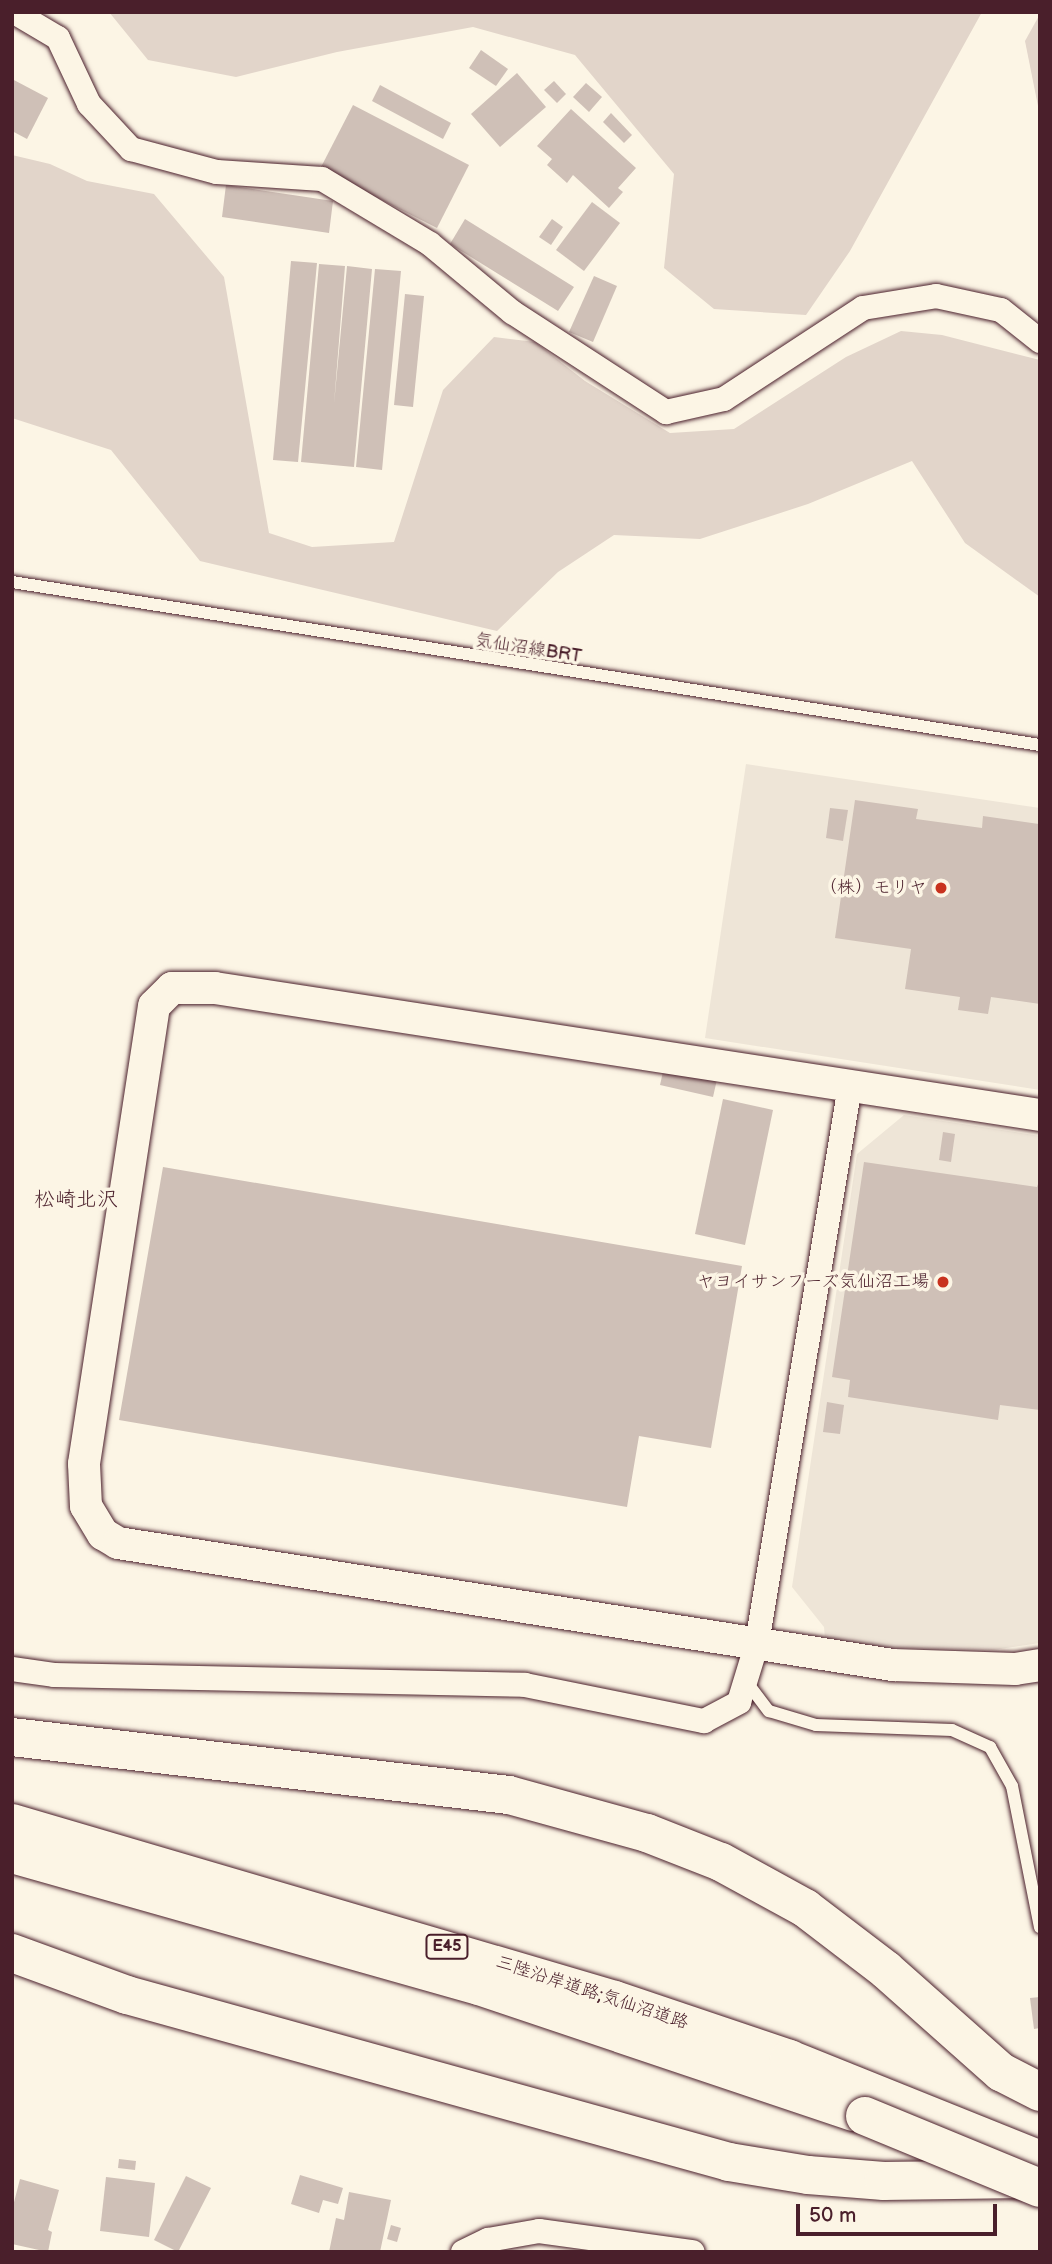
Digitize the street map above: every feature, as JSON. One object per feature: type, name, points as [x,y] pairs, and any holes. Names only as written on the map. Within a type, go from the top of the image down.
[{"type":"highway","points":[[12,1737],[509,1795],[647,1833],[721,1862],[805,1908],[886,1970],[1002,2071],[1040,2092]]},
{"type":"highway","name":"三陸沿岸道路;気仙沼道路","points":[[12,1823],[500,1963],[710,2031],[1040,2188]]},
{"type":"highway","name":"三陸沿岸道路;気仙沼道路","points":[[12,1854],[479,1986],[870,2105],[1040,2160]]},
{"type":"highway","points":[[12,1952],[127,1995],[729,2162],[808,2175],[884,2181],[1040,2176]]},
{"type":"street","points":[[14,12],[58,38],[89,104],[131,149],[217,172],[322,179],[430,244],[512,312],[666,412],[724,399],[863,308],[936,296],[1001,310],[1040,341]]},
{"type":"street","points":[[1040,1115],[215,988],[173,988],[154,1006],[84,1464],[86,1506],[103,1534],[118,1543],[893,1665],[1015,1669],[1040,1665]]},
{"type":"street","points":[[12,1670],[54,1675],[525,1685],[704,1721],[739,1702],[757,1643],[850,1086]]},
{"type":"street","points":[[463,2252],[488,2241],[539,2231],[693,2252]]},
{"type":"lane","name":"気仙沼線BRT","points":[[12,582],[1040,745]]},
{"type":"lane","points":[[746,1680],[769,1711],[816,1725],[952,1730],[990,1747],[1012,1786],[1040,1927]]},
{"type":"shaded area","points":[[109,12],[982,12],[850,251],[806,315],[714,309],[664,268],[674,174],[575,55],[473,27],[337,52],[236,77],[148,60]]},
{"type":"shaded area","points":[[1040,14],[1040,116],[1025,41]]},
{"type":"shaded area","points":[[12,155],[50,164],[87,181],[154,194],[224,277],[269,533],[312,547],[394,542],[443,390],[494,337],[535,342],[585,381],[670,433],[734,429],[846,357],[901,331],[942,335],[1040,360],[1040,597],[965,543],[912,461],[808,504],[700,539],[614,535],[558,572],[497,631],[200,561],[111,450],[12,418]]},
{"type":"shaded area","points":[[746,764],[1040,808],[1040,1090],[705,1038]]},
{"type":"shaded area","points":[[904,1115],[1040,1136],[1040,1643],[993,1650],[871,1647],[825,1639],[824,1627],[792,1587],[857,1154]]},
{"type":"building","points":[[481,50],[508,69],[496,86],[469,68]]},
{"type":"building","points":[[517,73],[546,107],[500,147],[471,114]]},
{"type":"building","points":[[12,79],[48,98],[27,139],[12,131]]},
{"type":"building","points":[[554,81],[566,94],[557,103],[544,90]]},
{"type":"building","points":[[586,83],[602,97],[589,112],[573,97]]},
{"type":"building","points":[[380,85],[451,123],[443,139],[372,101]]},
{"type":"building","points":[[353,105],[469,165],[437,228],[320,169]]},
{"type":"building","points":[[571,109],[636,168],[618,188],[623,192],[609,208],[573,175],[567,183],[547,165],[552,159],[537,146]]},
{"type":"building","points":[[611,113],[632,135],[624,143],[603,122]]},
{"type":"building","points":[[226,185],[333,201],[329,233],[222,217]]},
{"type":"building","points":[[592,202],[620,223],[584,271],[556,250]]},
{"type":"building","points":[[465,219],[574,287],[558,311],[450,244]]},
{"type":"building","points":[[552,219],[563,227],[551,245],[539,237]]},
{"type":"building","points":[[291,261],[317,263],[298,462],[273,460]]},
{"type":"building","points":[[319,264],[345,266],[334,404],[347,266],[372,269],[354,467],[301,462]]},
{"type":"building","points":[[375,269],[401,271],[382,470],[356,467]]},
{"type":"building","points":[[594,276],[617,286],[593,342],[569,332]]},
{"type":"building","points":[[405,294],[424,296],[413,407],[394,405]]},
{"type":"building","name":"（株）モリヤ","points":[[855,800],[918,809],[916,819],[982,828],[983,816],[1039,824],[1040,1004],[991,997],[988,1014],[958,1010],[960,997],[905,989],[911,949],[835,938]]},
{"type":"building","points":[[830,808],[848,810],[843,841],[826,838]]},
{"type":"building","points":[[665,1063],[718,1075],[713,1097],[660,1085]]},
{"type":"building","points":[[723,1099],[773,1110],[745,1245],[695,1234]]},
{"type":"building","points":[[943,1132],[955,1134],[951,1162],[939,1160]]},
{"type":"building","name":"ヤヨイサンフーズ気仙沼工場","points":[[864,1162],[1037,1187],[1040,1178],[1040,1410],[1000,1405],[998,1420],[848,1397],[850,1380],[832,1377]]},
{"type":"building","points":[[163,1167],[742,1266],[711,1448],[639,1436],[627,1507],[119,1420]]},
{"type":"building","points":[[827,1402],[844,1405],[840,1434],[823,1432]]},
{"type":"building","points":[[1040,1997],[1040,2028],[1034,2029],[1030,1998]]},
{"type":"building","points":[[119,2159],[136,2161],[135,2170],[118,2168]]},
{"type":"building","points":[[300,2175],[343,2188],[338,2204],[323,2200],[319,2213],[291,2204]]},
{"type":"building","points":[[186,2176],[211,2188],[178,2252],[154,2240]]},
{"type":"building","points":[[106,2177],[155,2183],[149,2237],[100,2231]]},
{"type":"building","points":[[20,2179],[59,2190],[48,2230],[52,2232],[48,2252],[12,2244],[12,2210]]},
{"type":"building","points":[[349,2192],[391,2200],[380,2252],[329,2252],[336,2218],[344,2220]]},
{"type":"building","points":[[391,2225],[401,2228],[397,2242],[387,2239]]},
{"type":"place","name":"（株）モリヤ","points":[[941,888]]},
{"type":"place","name":"ヤヨイサンフーズ気仙沼工場","points":[[943,1282]]},
{"type":"district","name":"松崎北沢","points":[[76,1200]]}]
